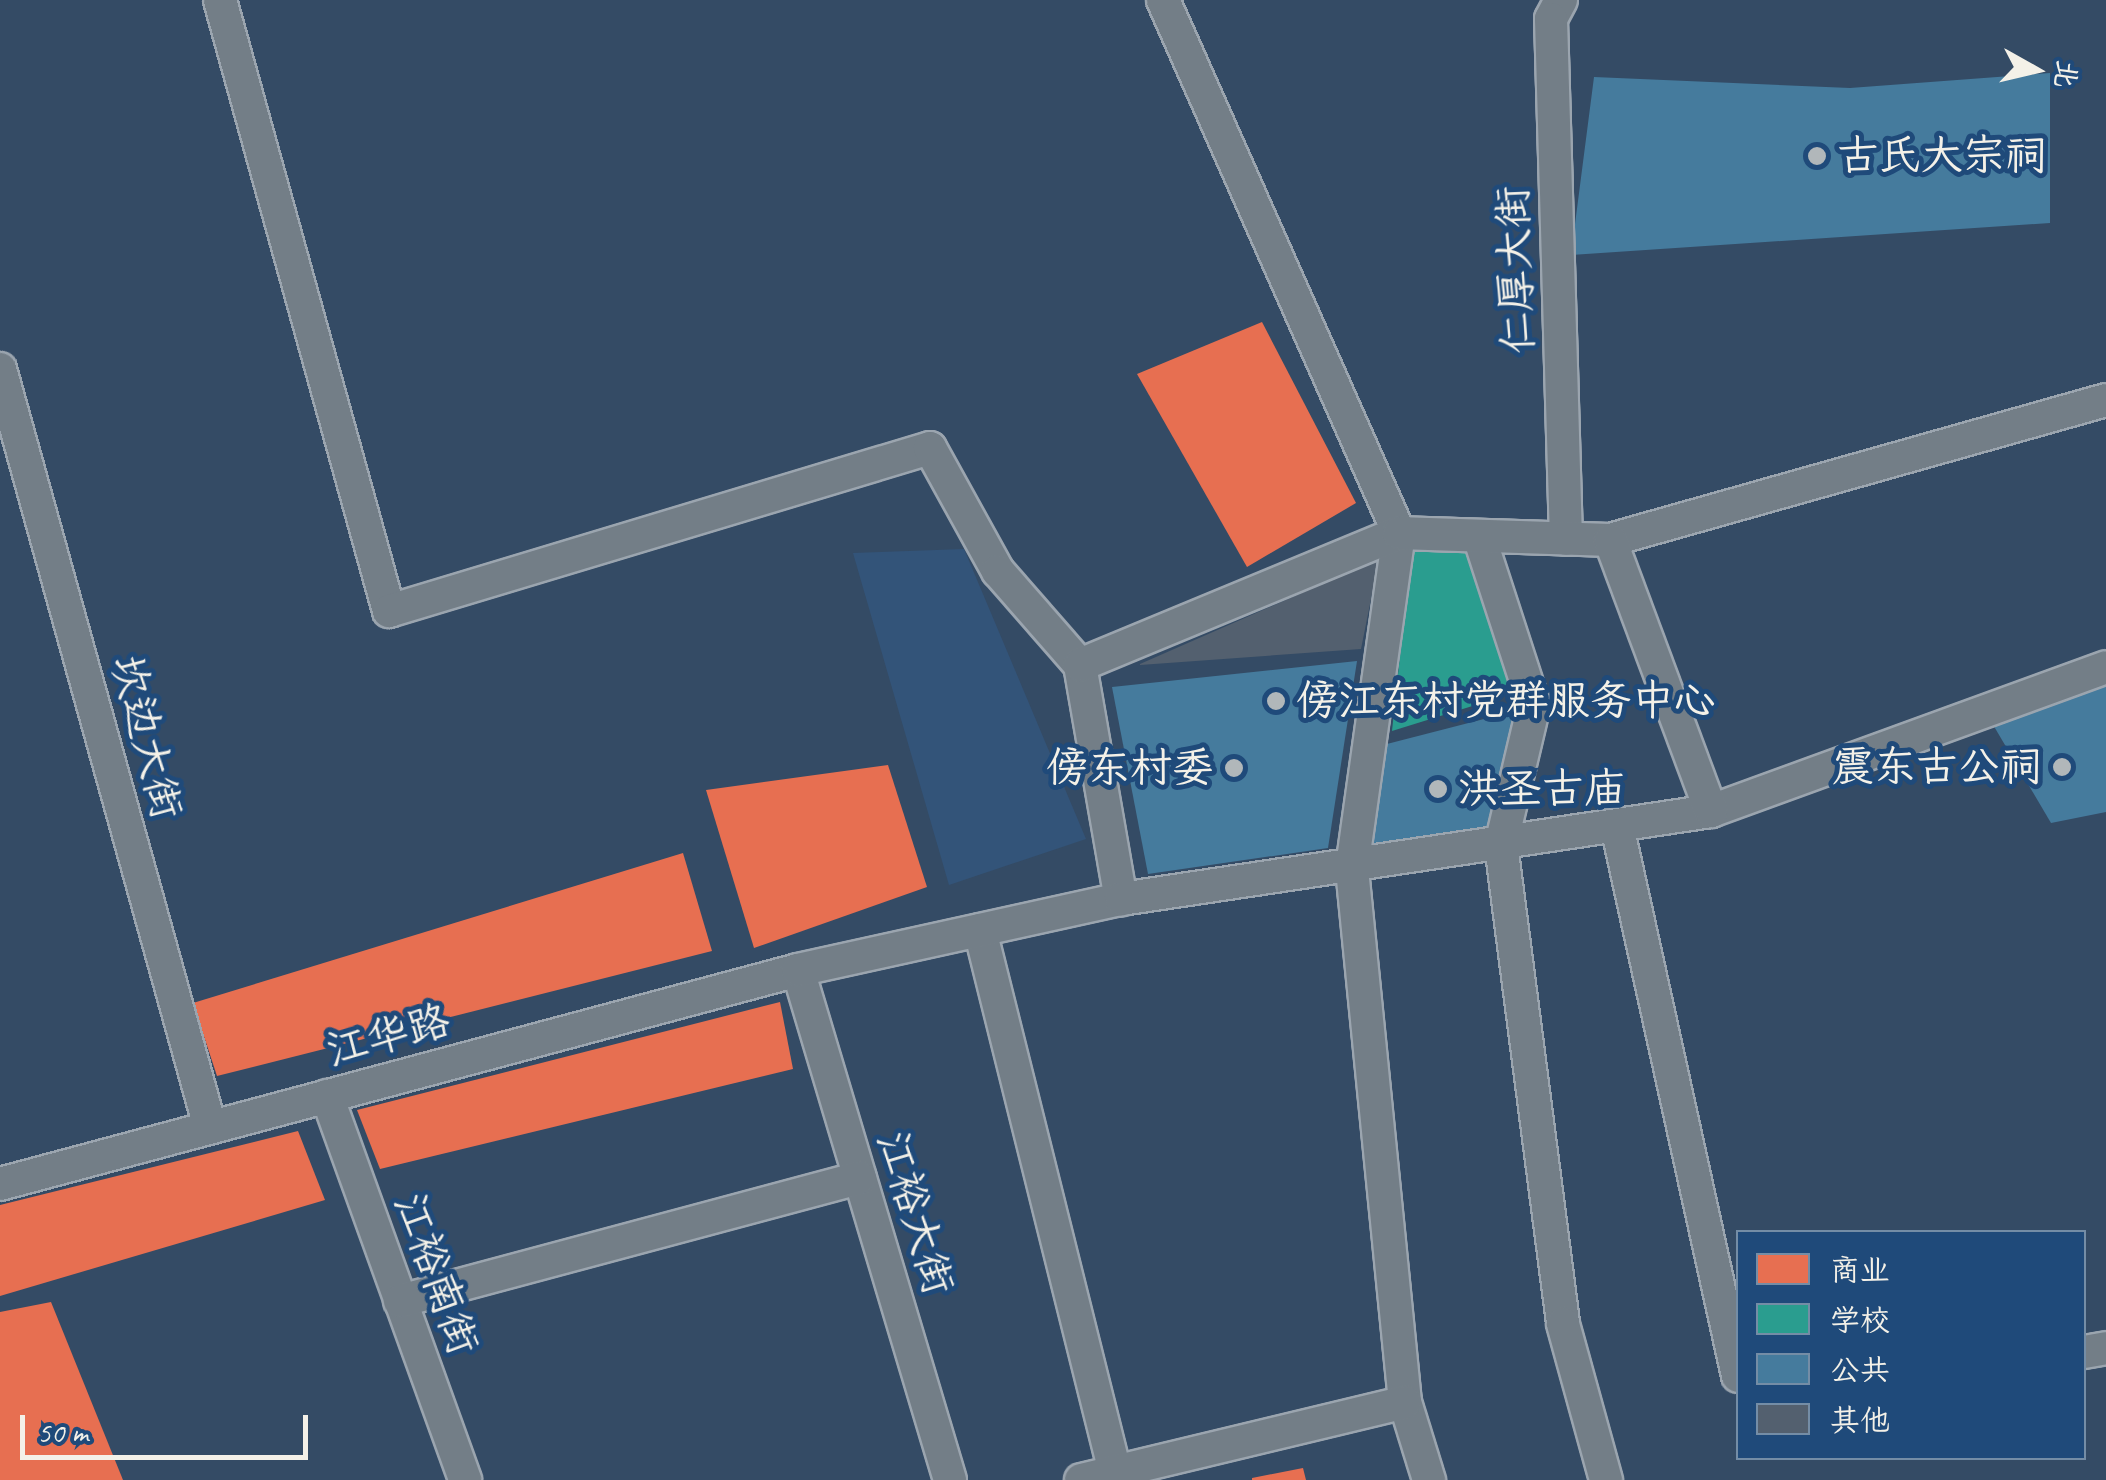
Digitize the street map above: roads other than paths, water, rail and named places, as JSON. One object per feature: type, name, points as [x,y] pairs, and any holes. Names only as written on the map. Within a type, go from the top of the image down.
[{"type":"street","points":[[220,0],[389,610],[930,448],[998,571],[1080,665],[1121,899]]},
{"type":"street","points":[[1163,0],[1399,532],[1352,869],[1405,1402],[1429,1480]]},
{"type":"street","name":"仁厚大街","points":[[1560,0],[1551,18],[1566,539]]},
{"type":"street","name":"坎边大街","points":[[0,369],[210,1128]]},
{"type":"street","points":[[1080,665],[1399,532],[1610,540],[2106,400]]},
{"type":"street","points":[[1479,536],[1534,705],[1501,844],[1563,1324],[1606,1480]]},
{"type":"street","points":[[1610,540],[1711,811]]},
{"type":"street","name":"江华路","points":[[0,1184],[798,970],[1121,899],[1352,869],[1711,811],[2106,668]]},
{"type":"street","points":[[1616,826],[1736,1367]]},
{"type":"street","points":[[980,930],[1116,1472]]},
{"type":"street","name":"江裕大街","points":[[798,970],[950,1480]]},
{"type":"street","name":"江裕南街","points":[[327,1096],[464,1480]]},
{"type":"street","points":[[400,1301],[860,1178]]},
{"type":"street","points":[[1080,1480],[1405,1402]]},
{"type":"place","name":"古氏大宗祠","points":[[1817,156]]},
{"type":"place","name":"傍江东村党群服务中心","points":[[1276,701]]},
{"type":"place","name":"震东古公祠","points":[[2062,767]]},
{"type":"place","name":"傍东村委","points":[[1234,768]]},
{"type":"place","name":"洪圣古庙","points":[[1438,789]]}]
